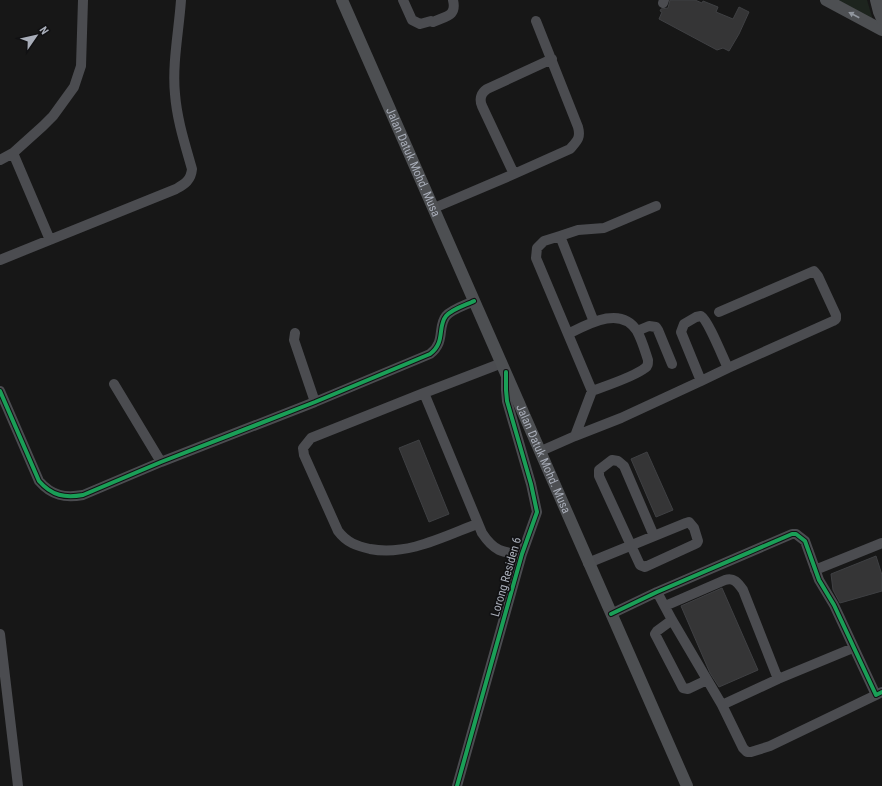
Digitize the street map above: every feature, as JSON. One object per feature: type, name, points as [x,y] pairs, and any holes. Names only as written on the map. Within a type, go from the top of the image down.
[{"type":"main road","name":"Jalan Datuk Mohd. Musa","points":[[342,0],[687,786]]},
{"type":"main road","points":[[826,0],[882,30]]},
{"type":"main road","points":[[876,0],[882,19]]},
{"type":"street","points":[[0,160],[13,153],[53,116],[74,87],[81,66],[83,0]]},
{"type":"street","points":[[0,260],[176,189],[189,180],[192,169],[181,129],[175,93],[175,67],[181,0]]},
{"type":"street","points":[[402,0],[412,20],[420,24],[431,21],[433,22],[452,14],[454,7],[453,0]]},
{"type":"street","points":[[434,208],[570,149],[579,138],[580,134],[578,127],[536,21]]},
{"type":"street","points":[[514,174],[482,106],[480,97],[487,89],[552,60]]},
{"type":"street","points":[[13,153],[50,240]]},
{"type":"street","points":[[575,436],[592,391],[536,258],[536,248],[542,242],[578,230],[604,228],[656,206]]},
{"type":"street","points":[[560,236],[594,322]]},
{"type":"street","points":[[541,451],[621,418],[833,321],[836,318],[818,276],[814,271],[719,312]]},
{"type":"street","points":[[0,391],[32,468],[39,481],[49,491],[63,496],[73,497],[83,495],[161,462],[314,402],[430,354],[439,344],[444,318],[450,313],[474,301]]},
{"type":"street","points":[[701,381],[681,332],[684,324],[696,317],[701,316],[704,318],[728,368]]},
{"type":"street","points":[[568,334],[602,319],[615,318],[627,322],[637,331],[648,360],[647,367],[634,374],[592,391]]},
{"type":"street","points":[[637,331],[649,326],[656,327],[672,364]]},
{"type":"street","points":[[295,333],[294,340],[314,402]]},
{"type":"street","points":[[477,524],[408,548],[383,551],[355,546],[338,531],[304,454],[303,448],[308,441],[316,436],[424,393],[504,367]]},
{"type":"street","name":"Lorong Residen 6","points":[[458,786],[522,554],[536,512],[536,504],[507,401],[504,367]]},
{"type":"street","points":[[114,384],[161,462]]},
{"type":"street","points":[[424,393],[477,524],[486,539],[493,547],[506,553],[522,554]]},
{"type":"street","points":[[588,562],[631,546],[689,522],[694,528],[698,541],[693,545],[645,567],[638,563],[631,546],[598,474],[601,468],[612,460],[618,460],[624,466],[654,536]]},
{"type":"street","points":[[611,614],[657,592],[792,534],[800,535],[805,541],[814,570],[834,605],[853,648],[879,693],[770,746],[747,752],[743,748],[722,705],[657,592]]},
{"type":"street","points":[[814,570],[882,543]]},
{"type":"street","points":[[665,606],[724,580],[734,580],[743,590],[778,679]]},
{"type":"street","points":[[672,620],[655,634],[683,688],[688,689],[707,680]]},
{"type":"street","points":[[0,634],[18,786]]},
{"type":"street","points":[[722,705],[778,679],[853,648]]},
{"type":"shaded area","points":[[836,0],[867,0],[873,20]]},
{"type":"building","points":[[670,0],[695,0],[702,3],[703,1],[718,7],[716,12],[733,19],[739,7],[749,12],[729,51],[723,48],[717,50],[659,19],[662,12],[660,11],[661,9],[668,8]]},
{"type":"building","points":[[419,440],[449,514],[429,522],[399,448]]},
{"type":"building","points":[[647,452],[673,510],[656,517],[631,459]]},
{"type":"building","points":[[876,556],[882,575],[882,591],[840,603],[833,590],[831,574]]},
{"type":"building","points":[[722,588],[758,670],[719,687],[710,673],[681,606]]},
{"type":"cycle path","points":[[0,391],[39,481],[49,490],[59,495],[83,495],[161,462],[315,402],[430,354],[438,345],[443,320],[446,316],[455,309],[474,301]]},
{"type":"cycle path","points":[[457,786],[522,554],[537,512],[531,484],[507,401],[506,372]]},
{"type":"cycle path","points":[[611,614],[657,592],[792,534],[796,534],[805,541],[819,580],[834,605],[876,695],[882,692]]}]
